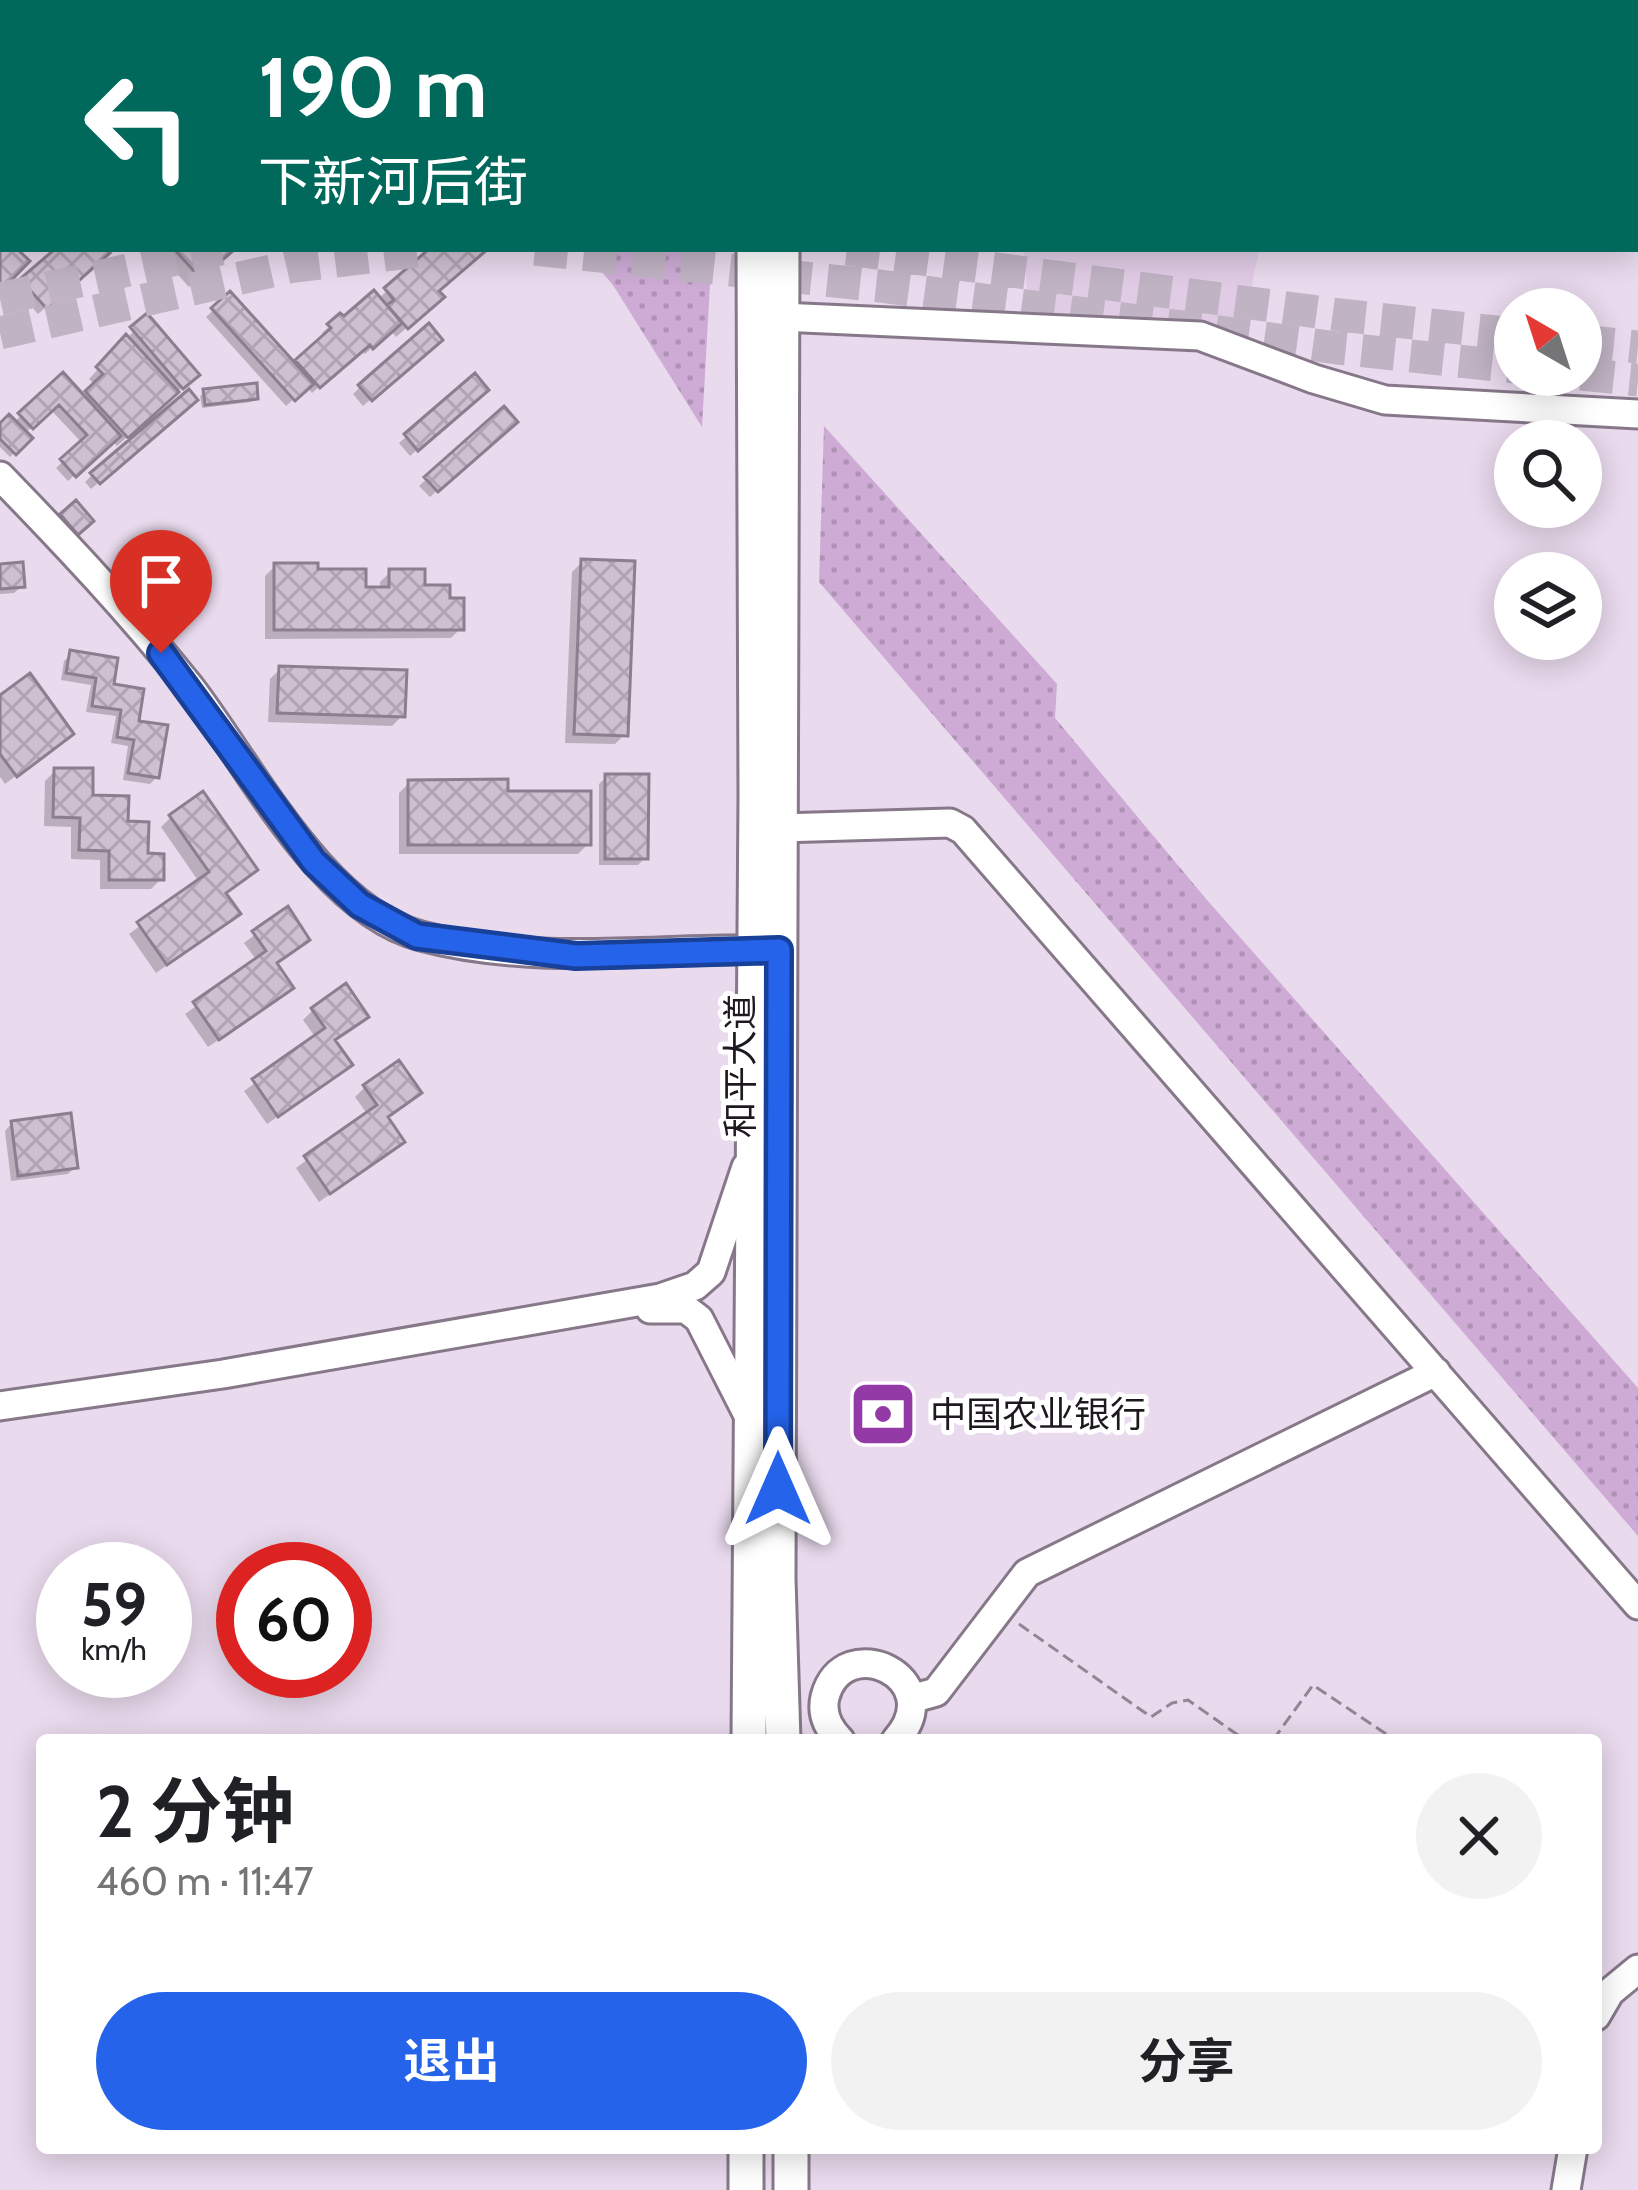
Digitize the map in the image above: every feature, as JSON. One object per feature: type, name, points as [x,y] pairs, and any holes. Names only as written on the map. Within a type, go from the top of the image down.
[{"type":"main road","name":"和平大道","points":[[754,252],[782,1722]]},
{"type":"main road","name":"和平大道","points":[[748,1734],[753,1134],[780,820],[782,252]]},
{"type":"main road","points":[[746,2154],[746,2190]]},
{"type":"main road","points":[[791,2154],[791,2190]]},
{"type":"street","points":[[781,316],[1200,336],[1384,400],[1638,414]]},
{"type":"street","points":[[0,476],[102,581],[191,689],[314,862],[360,905],[417,936],[501,948],[576,956],[767,950]]},
{"type":"street","points":[[780,820],[950,823],[980,845],[1638,1605]]},
{"type":"street","points":[[0,1406],[223,1374],[660,1298],[695,1286],[711,1272],[731,1222],[753,1134]]},
{"type":"street","points":[[0,1415],[663,1306],[686,1310],[699,1319],[751,1422]]},
{"type":"street","points":[[911,1699],[936,1692],[1027,1573],[1436,1372]]},
{"type":"street","points":[[836,1734],[824,1709],[826,1692],[839,1674],[860,1664],[892,1671],[901,1678],[911,1699],[909,1721],[900,1734]]},
{"type":"street","points":[[782,1722],[824,1709]]},
{"type":"street","points":[[1602,2005],[1610,1991],[1638,1969]]},
{"type":"street","points":[[1566,2190],[1572,2154]]},
{"type":"path","points":[[998,1610],[1151,1717],[1172,1702],[1189,1700],[1237,1734]]},
{"type":"path","points":[[1277,1734],[1313,1685],[1386,1734]]},
{"type":"shaded area","points":[[585,252],[712,252],[702,427],[613,285]]},
{"type":"shaded area","points":[[1024,252],[1258,252],[1240,346],[1029,316]]},
{"type":"shaded area","points":[[824,426],[1057,684],[1055,718],[1207,900],[1638,1388],[1638,1536],[819,582]]},
{"type":"building","points":[[0,252],[20,252],[30,261],[0,292]]},
{"type":"building","points":[[52,252],[110,253],[47,309],[20,279]]},
{"type":"building","points":[[177,252],[232,252],[201,279]]},
{"type":"building","points":[[426,252],[484,252],[439,291],[445,297],[408,329],[387,305],[394,300],[384,288]]},
{"type":"building","points":[[374,290],[402,323],[320,388],[295,360],[331,328],[327,324]]},
{"type":"building","points":[[230,291],[314,384],[295,401],[211,308]]},
{"type":"building","points":[[147,313],[200,375],[183,389],[130,327]]},
{"type":"building","points":[[429,323],[443,340],[372,401],[358,385]]},
{"type":"building","points":[[126,334],[179,392],[128,438],[85,391],[103,374],[96,367]]},
{"type":"building","points":[[63,372],[121,436],[76,477],[60,459],[87,435],[59,405],[33,429],[18,413]]},
{"type":"building","points":[[475,373],[489,390],[418,451],[404,434]]},
{"type":"building","points":[[257,383],[258,399],[205,405],[203,389]]},
{"type":"building","points":[[189,389],[198,400],[100,484],[90,473]]},
{"type":"building","points":[[504,406],[518,422],[438,492],[424,477]]},
{"type":"building","points":[[9,414],[33,438],[16,455],[0,439],[0,423]]},
{"type":"building","points":[[76,500],[94,521],[78,535],[60,514]]},
{"type":"building","points":[[581,559],[635,561],[628,736],[574,734]]},
{"type":"building","points":[[23,562],[25,587],[0,589],[0,564]]},
{"type":"building","points":[[274,563],[366,569],[366,587],[389,587],[389,569],[425,569],[425,585],[450,585],[450,598],[464,598],[464,630],[274,630]]},
{"type":"building","points":[[70,650],[118,658],[114,684],[144,689],[139,721],[168,725],[159,778],[128,773],[134,740],[117,737],[121,710],[92,706],[96,678],[66,673]]},
{"type":"building","points":[[279,666],[407,670],[405,717],[277,713]]},
{"type":"building","points":[[30,673],[74,734],[17,777],[0,754],[0,695]]},
{"type":"building","points":[[54,768],[93,768],[93,795],[129,796],[128,821],[149,822],[148,853],[164,854],[164,880],[109,880],[109,851],[79,850],[80,818],[53,817]]},
{"type":"building","points":[[605,774],[649,774],[648,859],[605,859]]},
{"type":"building","points":[[508,779],[508,791],[591,791],[591,845],[408,845],[408,780]]},
{"type":"building","points":[[203,791],[258,870],[226,893],[241,914],[167,965],[137,922],[209,872],[169,815]]},
{"type":"building","points":[[288,906],[310,940],[277,963],[294,988],[219,1040],[193,1002],[266,951],[252,931]]},
{"type":"building","points":[[346,983],[369,1017],[335,1040],[353,1065],[278,1117],[252,1079],[325,1028],[311,1008]]},
{"type":"building","points":[[399,1060],[422,1093],[388,1117],[405,1142],[330,1194],[304,1156],[377,1105],[363,1085]]},
{"type":"building","points":[[71,1113],[78,1168],[18,1176],[11,1121]]},
{"type":"tunnel","points":[[0,299],[208,252]]},
{"type":"tunnel","points":[[0,333],[289,267],[409,252]]},
{"type":"tunnel","points":[[563,252],[880,286],[1494,365]]},
{"type":"tunnel","points":[[869,252],[1494,332]]},
{"type":"tunnel","points":[[1602,343],[1638,347]]},
{"type":"tunnel","points":[[1602,376],[1638,380]]},
{"type":"place","name":"中国农业银行","points":[[883,1414]]},
{"type":"route","points":[[161,653],[314,862],[360,905],[417,936],[576,956],[779,950],[778,1489]]}]
